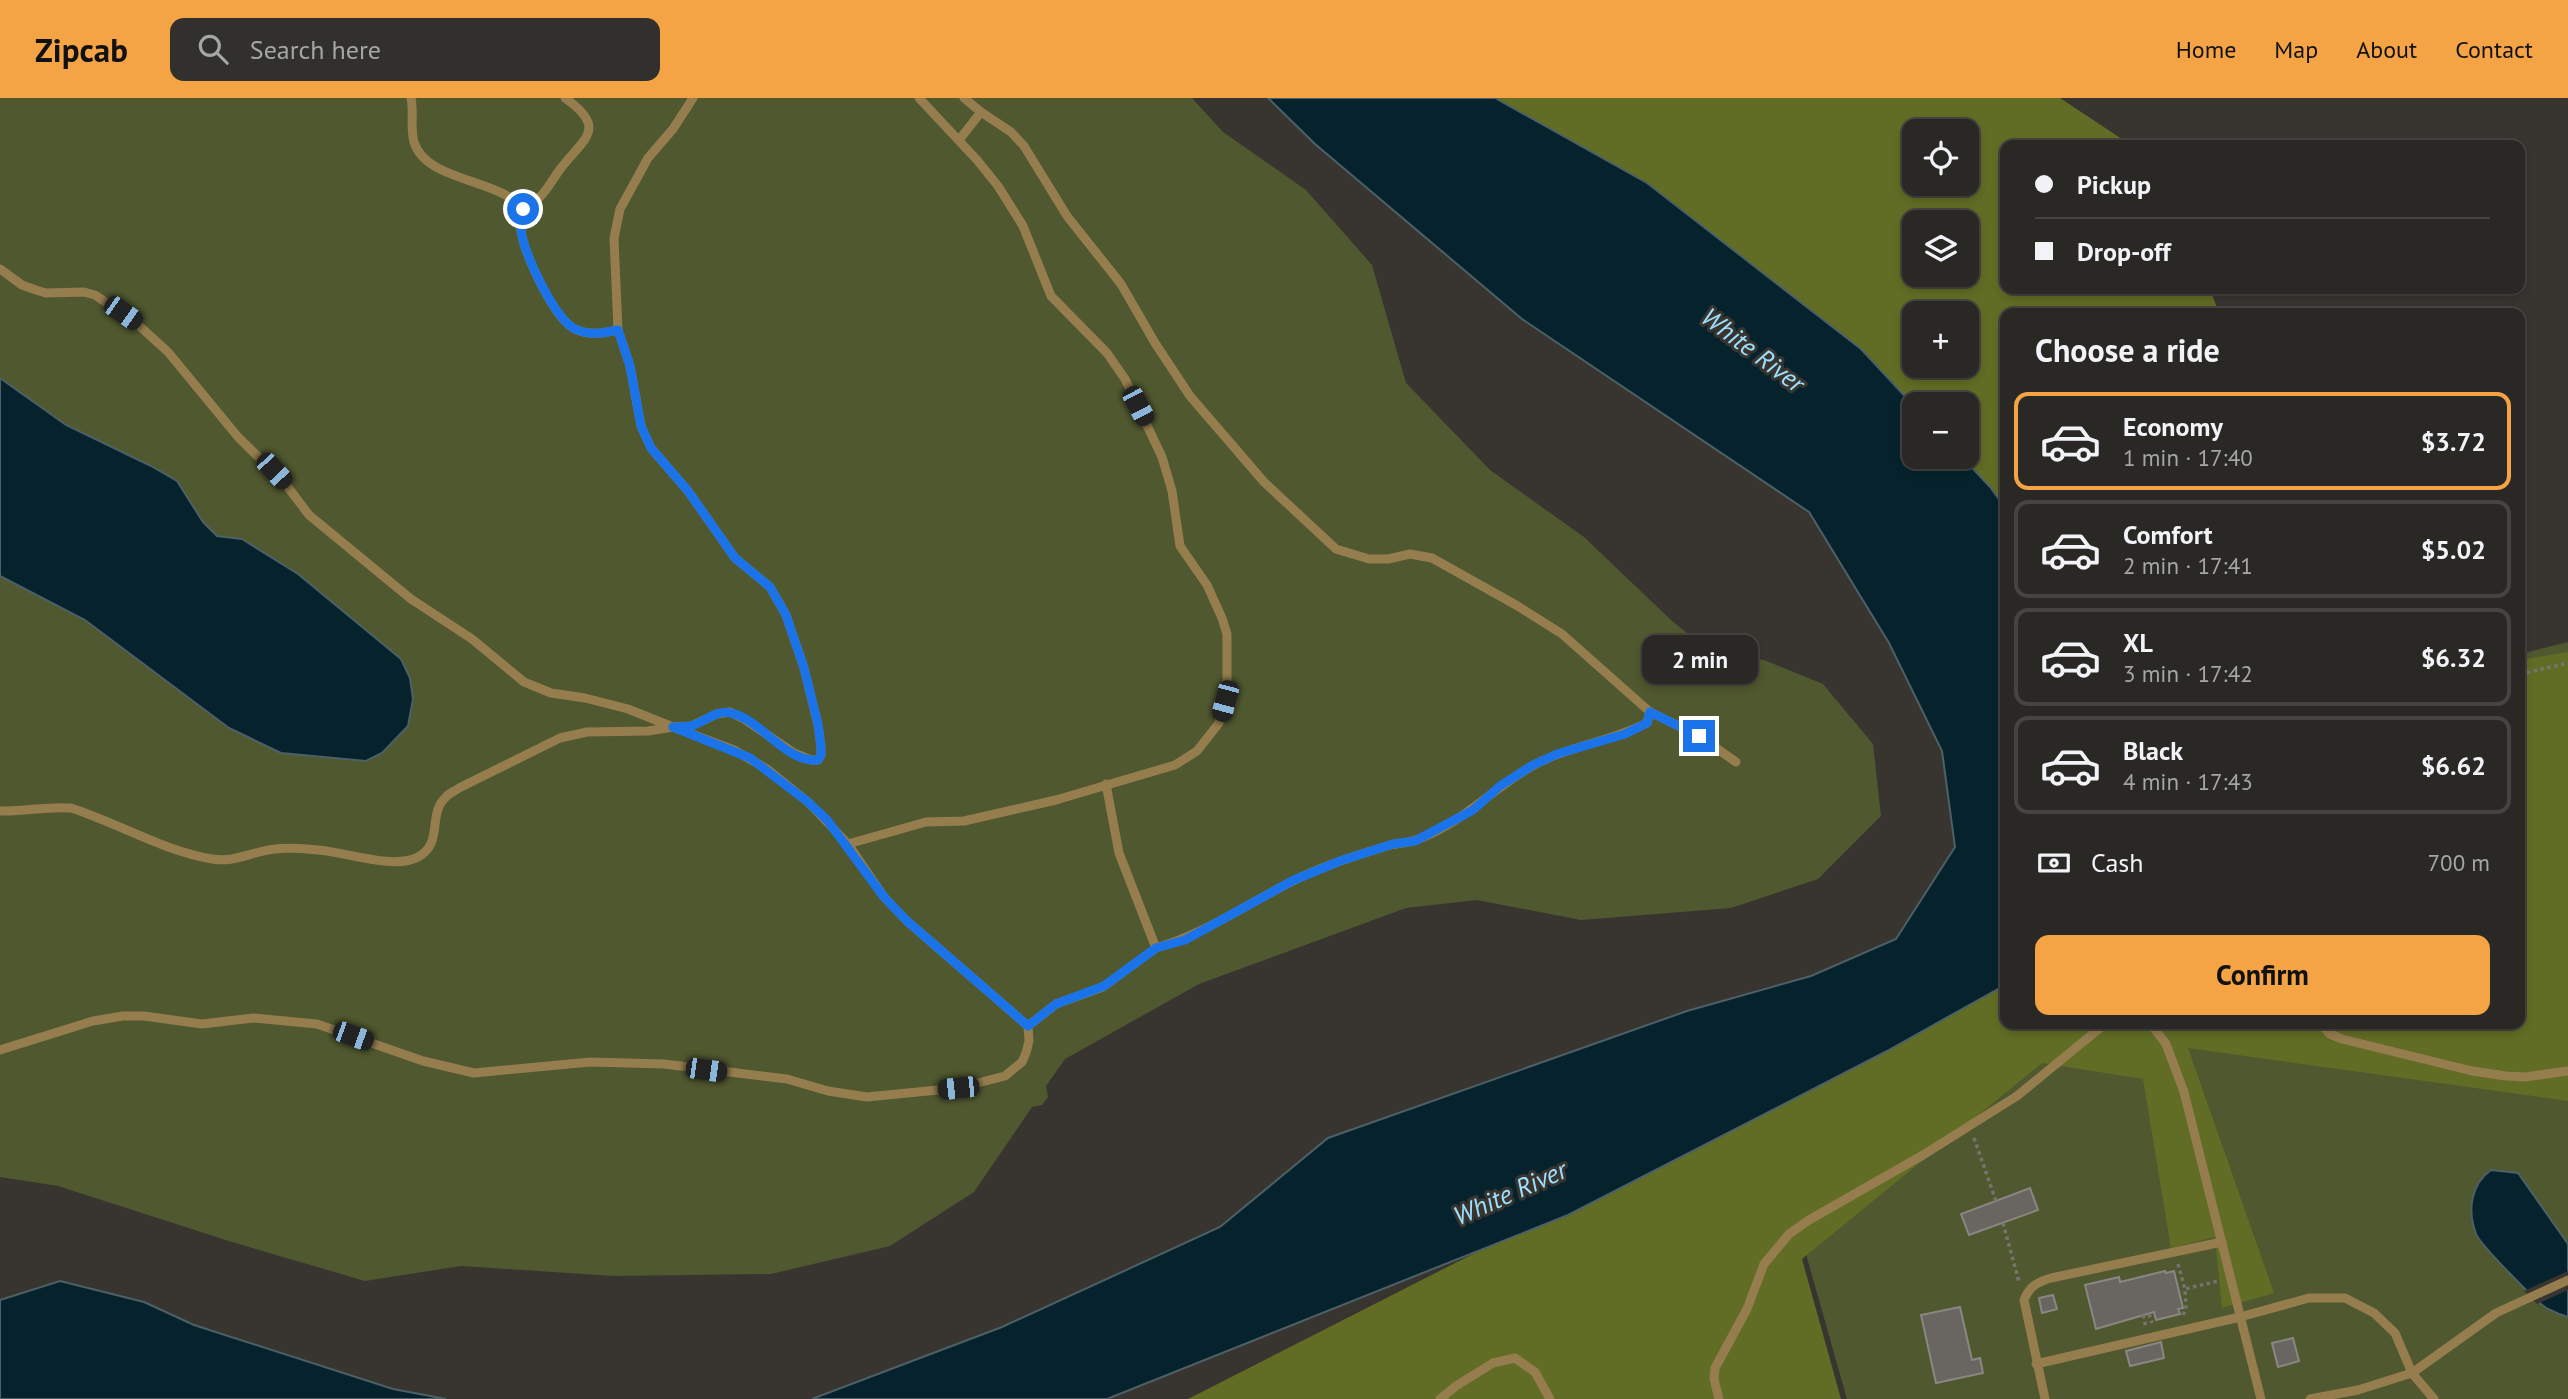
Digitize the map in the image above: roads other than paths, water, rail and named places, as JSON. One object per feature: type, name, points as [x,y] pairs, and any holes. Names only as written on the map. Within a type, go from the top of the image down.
[{"type":"lane","points":[[411,98],[414,141],[423,158],[449,172],[511,197],[523,209]]},
{"type":"lane","points":[[523,209],[541,199],[563,165],[586,141],[589,134],[584,116],[565,98]]},
{"type":"lane","points":[[0,811],[71,808],[190,853],[221,860],[234,860],[274,849],[292,849],[356,855],[391,863],[407,862],[425,853],[432,844],[438,809],[446,796],[560,738],[587,732],[648,731],[691,726],[717,714],[730,712],[794,753],[818,760],[821,755],[818,724],[804,668],[786,615],[770,587],[735,558],[688,491],[651,448],[641,426],[630,366],[618,330],[614,249],[620,209],[649,158],[685,113],[693,98]]},
{"type":"lane","points":[[848,844],[926,822],[964,821],[1056,800],[1175,765],[1206,743],[1219,723],[1225,701],[1227,634],[1215,601],[1181,546],[1172,491],[1152,431],[1125,379],[1107,354],[1051,296],[1030,240],[1016,212],[984,169],[919,98]]},
{"type":"lane","points":[[964,98],[1011,132],[1024,146],[1067,216],[1121,284],[1190,396],[1264,482],[1336,549],[1369,559],[1388,559],[1410,554],[1432,558],[1517,605],[1562,634],[1650,712],[1699,736],[1736,762]]},
{"type":"lane","points":[[959,140],[981,112]]},
{"type":"lane","points":[[523,209],[521,231],[524,244],[552,306],[559,315],[572,327],[586,332],[599,334],[618,330]]},
{"type":"lane","points":[[0,269],[22,285],[36,290],[47,293],[85,292],[94,295],[135,322],[168,352],[237,437],[284,482],[309,515],[411,599],[472,639],[524,682],[551,693],[628,709],[734,750],[758,764],[808,802],[848,844],[884,897],[907,921],[1028,1026],[1029,1041],[1022,1062],[1005,1076],[958,1088],[867,1097],[828,1091],[787,1079],[664,1064],[590,1062],[474,1073],[423,1061],[317,1024],[253,1018],[202,1024],[144,1016],[122,1016],[93,1021],[0,1050]]},
{"type":"lane","points":[[1028,1026],[1056,1004],[1104,986],[1156,948],[1185,940],[1294,880],[1340,861],[1393,844],[1415,841],[1473,810],[1500,786],[1533,765],[1557,754],[1625,734],[1647,723],[1650,712]]},
{"type":"lane","points":[[1106,784],[1119,853],[1156,948]]},
{"type":"lane","points":[[1719,1399],[1714,1379],[1716,1368],[1747,1308],[1764,1264],[1789,1234],[2017,1096],[2099,1029]]},
{"type":"lane","points":[[2154,1029],[2169,1051],[2183,1092],[2261,1399]]},
{"type":"lane","points":[[2325,1029],[2342,1039],[2472,1071],[2525,1077],[2568,1071]]},
{"type":"lane","points":[[2045,1399],[2024,1300],[2028,1290],[2039,1281],[2222,1242]]},
{"type":"lane","points":[[2310,1399],[2358,1390],[2413,1373],[2496,1313],[2568,1280]]},
{"type":"lane","points":[[2036,1364],[2240,1317],[2309,1298],[2345,1298],[2374,1313],[2395,1333],[2413,1373],[2434,1399]]},
{"type":"lane","points":[[1440,1399],[1493,1363],[1515,1359],[1535,1372],[1550,1399]]},
{"type":"water","name":"White River","points":[[1268,98],[1495,98],[1647,183],[1861,349],[1902,393],[1902,469],[1973,469],[1990,487],[2000,501],[2000,988],[1887,1051],[1568,1215],[1107,1399],[812,1399],[1002,1327],[1220,1227],[1328,1138],[1687,1011],[1811,976],[1896,939],[1955,847],[1942,751],[1889,643],[1809,512],[1522,319],[1315,144]]},
{"type":"water","points":[[0,378],[66,425],[177,481],[203,522],[217,536],[242,539],[298,574],[401,659],[410,678],[413,699],[408,726],[382,753],[366,761],[281,753],[229,728],[85,620],[0,576]]},
{"type":"water","points":[[2491,1170],[2518,1173],[2568,1244],[2568,1317],[2548,1309],[2533,1296],[2476,1234],[2472,1216],[2473,1198],[2479,1183]]},
{"type":"water","points":[[60,1281],[144,1302],[194,1325],[393,1389],[446,1399],[0,1399],[0,1300]]}]
